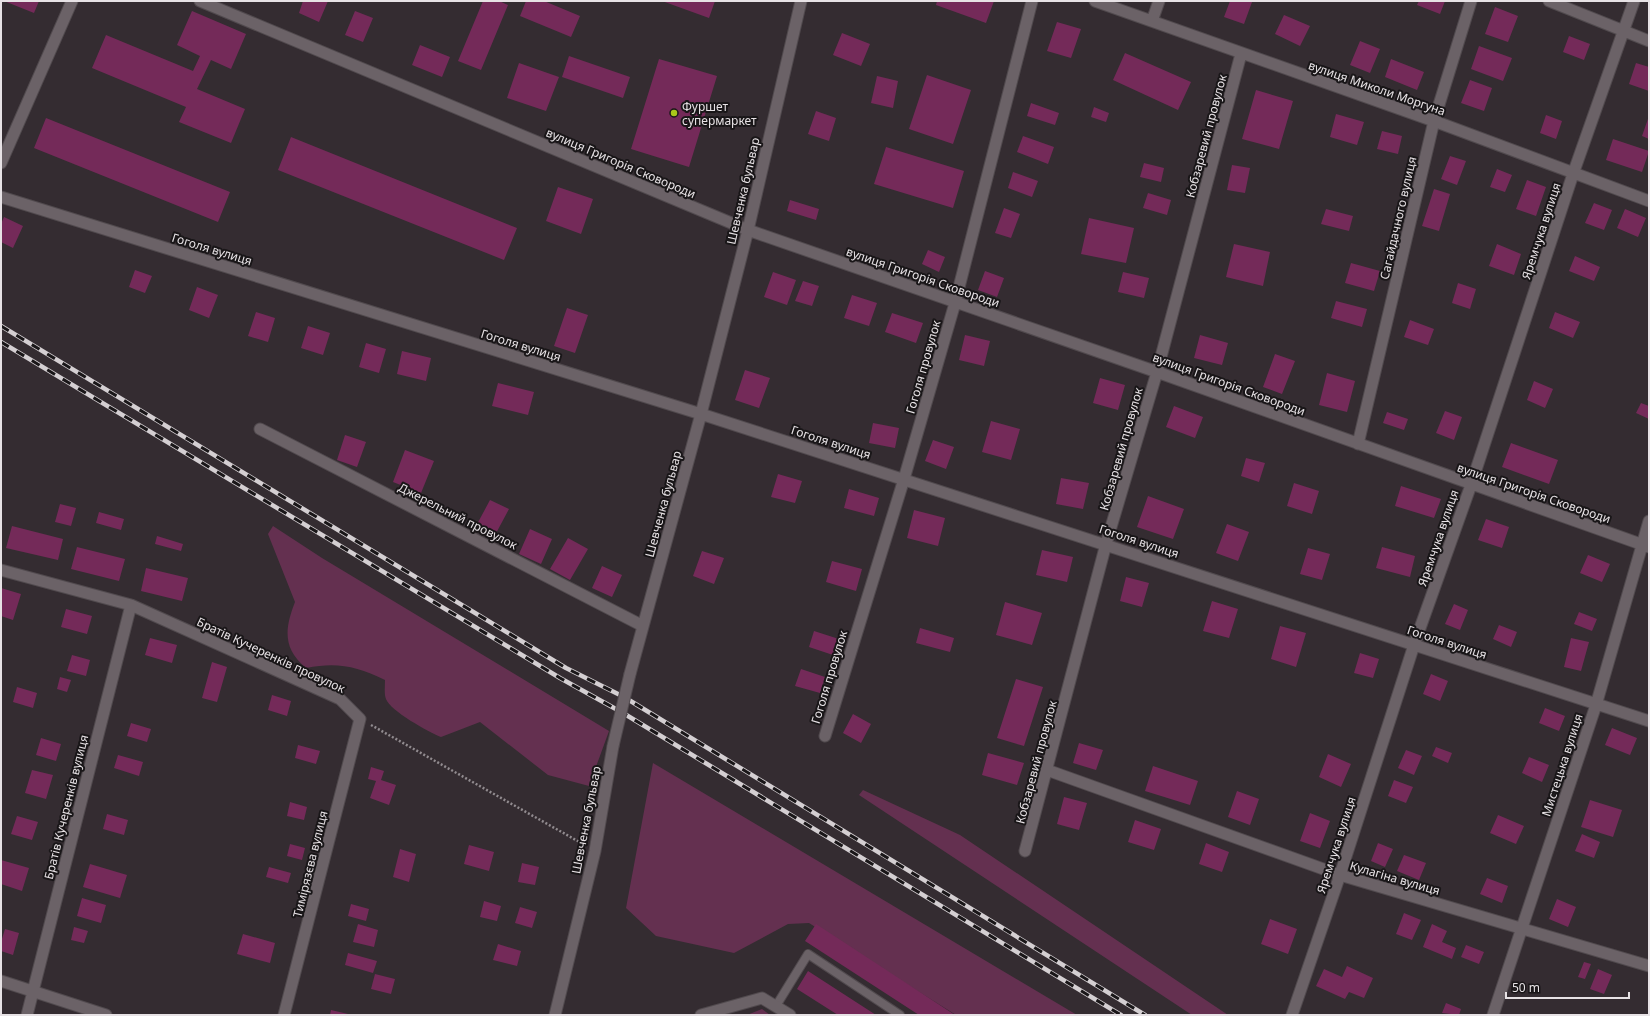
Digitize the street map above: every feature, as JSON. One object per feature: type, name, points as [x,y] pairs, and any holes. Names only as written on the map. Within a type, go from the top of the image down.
[{"type":"street","points":[[1,163],[72,1]]},
{"type":"street","name":"вулиця Григорія Сковороди","points":[[200,1],[748,230],[1157,372],[1645,546]]},
{"type":"street","name":"Шевченка бульвар","points":[[555,1015],[595,851],[614,746],[630,674],[701,414],[748,230],[802,1]]},
{"type":"street","name":"Гоголя провулок","points":[[825,736],[904,479],[955,303],[1032,1]]},
{"type":"street","name":"вулиця Миколи Моргуна","points":[[1095,1],[1241,54],[1434,121],[1649,201]]},
{"type":"street","points":[[1152,21],[1159,1]]},
{"type":"street","name":"Сагайдачного вулиця","points":[[1358,444],[1434,121],[1471,1]]},
{"type":"street","points":[[1549,1],[1649,41]]},
{"type":"street","name":"Яремчука вулиця","points":[[1292,1015],[1340,875],[1414,645],[1471,485],[1574,174],[1634,1]]},
{"type":"street","name":"Кобзаревий провулок","points":[[1025,851],[1106,544],[1157,372],[1241,54]]},
{"type":"street","name":"Гоголя вулиця","points":[[1,197],[701,414],[1649,721]]},
{"type":"street","name":"Джерельний провулок","points":[[260,429],[643,626]]},
{"type":"street","name":"Мистецька вулиця","points":[[1493,1015],[1596,705],[1645,546],[1649,521]]},
{"type":"street","name":"Братів Кучеренків провулок","points":[[1,570],[131,605],[340,699],[360,719]]},
{"type":"street","name":"Братів Кучеренків вулиця","points":[[26,1015],[131,605]]},
{"type":"street","name":"Тимірязєва вулиця","points":[[284,1015],[360,719]]},
{"type":"street","name":"Кулагіна вулиця","points":[[1047,770],[1340,875],[1649,966]]},
{"type":"street","points":[[1,981],[106,1015]]},
{"type":"street","points":[[701,1015],[762,998],[790,1015]]},
{"type":"lane","points":[[776,1006],[808,954],[900,1015]]},
{"type":"path","points":[[360,719],[595,851]]},
{"type":"shaded area","points":[[273,526],[322,558],[609,731],[589,786],[548,775],[480,722],[441,737],[428,731],[410,721],[389,704],[385,695],[385,680],[375,675],[355,668],[337,665],[306,668],[298,660],[289,645],[289,620],[295,602],[268,534]]},
{"type":"shaded area","points":[[653,763],[1077,1015],[956,1015],[809,923],[788,924],[734,953],[656,936],[626,908]]},
{"type":"shaded area","points":[[863,790],[960,835],[1228,1015],[1192,1015],[859,795]]},
{"type":"shaded area","points":[[762,1009],[770,1015],[747,1015]]},
{"type":"building","points":[[4,1],[39,1],[34,13]]},
{"type":"building","points":[[303,1],[328,1],[319,22],[299,13]]},
{"type":"building","points":[[483,1],[499,1],[508,5],[481,70],[458,61]]},
{"type":"building","points":[[526,1],[544,1],[580,16],[571,37],[520,16]]},
{"type":"building","points":[[662,1],[715,1],[709,18]]},
{"type":"building","points":[[937,1],[994,1],[986,23],[936,5]]},
{"type":"building","points":[[1230,1],[1252,2],[1244,24],[1224,17]]},
{"type":"building","points":[[1419,1],[1445,1],[1440,14],[1417,5]]},
{"type":"building","points":[[1495,7],[1518,16],[1508,42],[1485,34]]},
{"type":"building","points":[[192,11],[246,34],[231,69],[211,60],[197,89],[245,109],[231,143],[179,122],[186,107],[92,68],[106,35],[193,71],[200,56],[177,45]]},
{"type":"building","points":[[355,11],[373,18],[363,42],[345,35]]},
{"type":"building","points":[[1284,15],[1310,26],[1300,46],[1275,34]]},
{"type":"building","points":[[1057,22],[1081,29],[1071,58],[1047,51]]},
{"type":"building","points":[[842,33],[870,44],[861,66],[833,55]]},
{"type":"building","points":[[1569,36],[1590,44],[1584,60],[1563,52]]},
{"type":"building","points":[[1360,41],[1380,49],[1370,73],[1350,65]]},
{"type":"building","points":[[420,45],[450,57],[442,77],[412,65]]},
{"type":"building","points":[[1479,46],[1512,58],[1503,81],[1471,69]]},
{"type":"building","points":[[1125,53],[1191,82],[1178,110],[1113,80]]},
{"type":"building","points":[[569,56],[630,77],[623,98],[562,77]]},
{"type":"building","name":"Фуршет супермаркет","points":[[659,59],[717,76],[689,167],[631,149]]},
{"type":"building","points":[[1391,59],[1424,72],[1417,90],[1385,77]]},
{"type":"building","points":[[519,63],[559,77],[546,111],[507,98]]},
{"type":"building","points":[[1636,63],[1649,67],[1649,91],[1629,84]]},
{"type":"building","points":[[927,75],[971,90],[953,144],[909,129]]},
{"type":"building","points":[[877,76],[898,81],[893,108],[871,103]]},
{"type":"building","points":[[1470,80],[1492,88],[1484,111],[1461,103]]},
{"type":"building","points":[[1256,90],[1293,101],[1279,149],[1242,139]]},
{"type":"building","points":[[1031,103],[1059,113],[1055,125],[1027,116]]},
{"type":"building","points":[[1094,107],[1109,113],[1106,122],[1091,117]]},
{"type":"building","points":[[816,111],[836,118],[829,141],[808,134]]},
{"type":"building","points":[[1336,114],[1364,122],[1357,145],[1330,137]]},
{"type":"building","points":[[1546,115],[1562,121],[1556,139],[1540,133]]},
{"type":"building","points":[[1649,116],[1649,139],[1642,136]]},
{"type":"building","points":[[46,118],[230,192],[218,222],[34,148]]},
{"type":"building","points":[[1382,131],[1402,136],[1398,154],[1377,149]]},
{"type":"building","points":[[1023,136],[1054,147],[1048,164],[1017,152]]},
{"type":"building","points":[[291,137],[517,228],[504,260],[278,170]]},
{"type":"building","points":[[1613,139],[1649,151],[1642,172],[1606,160]]},
{"type":"building","points":[[886,147],[964,171],[953,208],[874,184]]},
{"type":"building","points":[[1450,156],[1466,161],[1457,185],[1441,179]]},
{"type":"building","points":[[1144,163],[1164,168],[1161,182],[1140,177]]},
{"type":"building","points":[[1232,165],[1250,168],[1245,193],[1227,190]]},
{"type":"building","points":[[1497,169],[1512,175],[1505,192],[1490,187]]},
{"type":"building","points":[[1013,172],[1038,181],[1032,197],[1008,188]]},
{"type":"building","points":[[1527,180],[1546,187],[1536,216],[1516,209]]},
{"type":"building","points":[[558,187],[593,199],[581,234],[546,221]]},
{"type":"building","points":[[1434,189],[1450,194],[1439,231],[1422,226]]},
{"type":"building","points":[[1148,193],[1171,200],[1167,215],[1143,208]]},
{"type":"building","points":[[790,200],[819,209],[816,220],[787,211]]},
{"type":"building","points":[[1594,203],[1612,210],[1604,230],[1585,223]]},
{"type":"building","points":[[1004,208],[1020,214],[1011,238],[995,233]]},
{"type":"building","points":[[1326,209],[1353,216],[1349,231],[1321,224]]},
{"type":"building","points":[[1625,209],[1646,218],[1638,237],[1617,228]]},
{"type":"building","points":[[4,217],[23,226],[13,248],[1,242],[1,224]]},
{"type":"building","points":[[1089,218],[1134,228],[1126,263],[1081,254]]},
{"type":"building","points":[[1234,244],[1270,252],[1263,286],[1226,277]]},
{"type":"building","points":[[1497,244],[1521,254],[1514,275],[1489,266]]},
{"type":"building","points":[[928,250],[945,257],[939,272],[922,264]]},
{"type":"building","points":[[1575,256],[1600,267],[1594,281],[1569,271]]},
{"type":"building","points":[[1351,263],[1380,271],[1374,291],[1345,283]]},
{"type":"building","points":[[135,270],[152,276],[145,293],[129,287]]},
{"type":"building","points":[[985,271],[1004,278],[997,297],[978,290]]},
{"type":"building","points":[[773,272],[796,280],[787,305],[764,297]]},
{"type":"building","points":[[1123,272],[1149,278],[1144,298],[1118,292]]},
{"type":"building","points":[[803,281],[819,286],[812,306],[795,301]]},
{"type":"building","points":[[1458,283],[1476,289],[1470,309],[1452,303]]},
{"type":"building","points":[[197,287],[218,295],[209,318],[189,310]]},
{"type":"building","points":[[852,295],[877,303],[869,326],[844,318]]},
{"type":"building","points":[[1336,301],[1367,309],[1362,327],[1331,318]]},
{"type":"building","points":[[567,308],[588,315],[575,353],[554,346]]},
{"type":"building","points":[[256,312],[275,318],[268,342],[248,336]]},
{"type":"building","points":[[1555,312],[1580,322],[1573,338],[1549,328]]},
{"type":"building","points":[[892,313],[923,323],[916,343],[885,332]]},
{"type":"building","points":[[1410,320],[1434,329],[1428,345],[1404,337]]},
{"type":"building","points":[[308,326],[330,333],[323,355],[301,348]]},
{"type":"building","points":[[965,335],[990,341],[984,366],[959,360]]},
{"type":"building","points":[[1200,335],[1228,343],[1222,365],[1194,358]]},
{"type":"building","points":[[366,343],[386,349],[379,373],[359,367]]},
{"type":"building","points":[[402,351],[431,358],[426,381],[397,374]]},
{"type":"building","points":[[1275,354],[1295,361],[1282,394],[1263,387]]},
{"type":"building","points":[[745,370],[770,378],[759,408],[735,400]]},
{"type":"building","points":[[1327,373],[1355,381],[1347,412],[1319,405]]},
{"type":"building","points":[[1100,378],[1125,385],[1118,410],[1093,403]]},
{"type":"building","points":[[1534,381],[1553,389],[1545,408],[1527,400]]},
{"type":"building","points":[[498,383],[534,392],[528,415],[492,406]]},
{"type":"building","points":[[1641,403],[1649,406],[1649,419],[1636,413]]},
{"type":"building","points":[[1174,406],[1203,417],[1195,438],[1166,427]]},
{"type":"building","points":[[1445,411],[1462,417],[1454,440],[1436,433]]},
{"type":"building","points":[[1387,412],[1408,419],[1404,430],[1383,423]]},
{"type":"building","points":[[991,421],[1020,429],[1011,460],[982,452]]},
{"type":"building","points":[[873,423],[899,428],[895,448],[869,443]]},
{"type":"building","points":[[345,435],[366,442],[357,467],[337,460]]},
{"type":"building","points":[[933,440],[954,447],[946,469],[925,461]]},
{"type":"building","points":[[1511,443],[1558,460],[1549,484],[1502,467]]},
{"type":"building","points":[[405,450],[434,461],[421,493],[393,482]]},
{"type":"building","points":[[1246,458],[1265,463],[1259,482],[1241,476]]},
{"type":"building","points":[[778,474],[802,481],[795,503],[771,497]]},
{"type":"building","points":[[1061,478],[1089,483],[1083,509],[1056,504]]},
{"type":"building","points":[[1294,483],[1319,491],[1312,514],[1287,506]]},
{"type":"building","points":[[1401,486],[1441,499],[1434,518],[1395,506]]},
{"type":"building","points":[[849,489],[879,498],[874,516],[844,508]]},
{"type":"building","points":[[1148,496],[1184,509],[1173,539],[1137,527]]},
{"type":"building","points":[[490,500],[509,509],[494,537],[475,528]]},
{"type":"building","points":[[60,504],[76,508],[71,526],[55,522]]},
{"type":"building","points":[[914,510],[945,518],[938,546],[907,538]]},
{"type":"building","points":[[99,512],[124,519],[121,530],[96,523]]},
{"type":"building","points":[[1486,519],[1509,527],[1502,548],[1478,540]]},
{"type":"building","points":[[1227,524],[1249,532],[1238,561],[1216,553]]},
{"type":"building","points":[[12,526],[63,539],[58,560],[6,548]]},
{"type":"building","points":[[530,529],[552,539],[541,564],[519,554]]},
{"type":"building","points":[[157,536],[183,544],[181,551],[155,544]]},
{"type":"building","points":[[568,538],[588,549],[570,580],[550,569]]},
{"type":"building","points":[[77,547],[125,559],[119,581],[71,569]]},
{"type":"building","points":[[1382,547],[1415,556],[1410,577],[1376,568]]},
{"type":"building","points":[[1308,548],[1330,554],[1322,580],[1300,574]]},
{"type":"building","points":[[1042,550],[1073,557],[1067,582],[1036,575]]},
{"type":"building","points":[[702,551],[724,558],[714,584],[693,576]]},
{"type":"building","points":[[1588,555],[1610,564],[1602,582],[1580,573]]},
{"type":"building","points":[[832,561],[862,569],[856,591],[826,582]]},
{"type":"building","points":[[602,566],[622,575],[612,597],[592,588]]},
{"type":"building","points":[[146,568],[188,578],[182,601],[141,591]]},
{"type":"building","points":[[1126,577],[1149,583],[1142,607],[1120,601]]},
{"type":"building","points":[[1,588],[21,594],[13,620],[1,616]]},
{"type":"building","points":[[1212,601],[1238,609],[1229,638],[1203,631]]},
{"type":"building","points":[[1005,602],[1042,613],[1032,645],[996,635]]},
{"type":"building","points":[[1454,604],[1468,610],[1460,630],[1445,624]]},
{"type":"building","points":[[66,609],[92,616],[87,634],[61,627]]},
{"type":"building","points":[[1579,612],[1597,619],[1592,631],[1574,624]]},
{"type":"building","points":[[1499,625],[1517,632],[1511,647],[1493,639]]},
{"type":"building","points":[[1280,626],[1306,633],[1296,667],[1271,659]]},
{"type":"building","points":[[920,628],[954,638],[950,652],[916,643]]},
{"type":"building","points":[[814,631],[842,640],[836,656],[809,647]]},
{"type":"building","points":[[150,638],[177,645],[172,663],[145,655]]},
{"type":"building","points":[[1571,638],[1589,642],[1581,671],[1564,667]]},
{"type":"building","points":[[1360,653],[1379,659],[1373,678],[1354,673]]},
{"type":"building","points":[[72,655],[90,660],[86,676],[67,671]]},
{"type":"building","points":[[212,662],[227,667],[217,702],[202,698]]},
{"type":"building","points":[[801,669],[825,677],[820,693],[795,686]]},
{"type":"building","points":[[1431,674],[1448,681],[1440,701],[1423,694]]},
{"type":"building","points":[[60,677],[71,680],[67,692],[57,689]]},
{"type":"building","points":[[1016,679],[1043,687],[1024,746],[997,738]]},
{"type":"building","points":[[17,687],[37,693],[33,708],[13,702]]},
{"type":"building","points":[[272,695],[291,701],[287,716],[268,710]]},
{"type":"building","points":[[1545,708],[1565,716],[1559,731],[1539,723]]},
{"type":"building","points":[[853,714],[871,724],[861,743],[843,733]]},
{"type":"building","points":[[131,723],[151,729],[147,742],[127,736]]},
{"type":"building","points":[[1612,728],[1637,738],[1630,755],[1605,745]]},
{"type":"building","points":[[41,738],[61,744],[56,761],[36,755]]},
{"type":"building","points":[[1079,743],[1103,750],[1096,770],[1073,763]]},
{"type":"building","points":[[298,745],[320,751],[316,764],[295,758]]},
{"type":"building","points":[[1436,747],[1452,753],[1448,763],[1432,756]]},
{"type":"building","points":[[1406,750],[1422,756],[1414,775],[1398,768]]},
{"type":"building","points":[[988,753],[1024,763],[1017,785],[982,775]]},
{"type":"building","points":[[1328,754],[1351,764],[1341,787],[1319,777]]},
{"type":"building","points":[[118,755],[143,762],[139,776],[114,768]]},
{"type":"building","points":[[1529,757],[1549,765],[1542,782],[1522,773]]},
{"type":"building","points":[[1153,766],[1198,781],[1190,805],[1145,791]]},
{"type":"building","points":[[371,767],[384,771],[381,780],[396,785],[389,805],[370,798],[376,781],[368,779]]},
{"type":"building","points":[[32,770],[53,775],[46,799],[25,793]]},
{"type":"building","points":[[1394,780],[1413,787],[1406,803],[1388,796]]},
{"type":"building","points":[[1237,791],[1259,799],[1250,825],[1228,817]]},
{"type":"building","points":[[1064,797],[1087,803],[1079,830],[1057,824]]},
{"type":"building","points":[[1590,800],[1622,810],[1613,837],[1581,827]]},
{"type":"building","points":[[290,802],[307,807],[304,820],[287,816]]},
{"type":"building","points":[[1310,813],[1330,821],[1320,848],[1300,841]]},
{"type":"building","points":[[107,814],[128,820],[124,835],[103,829]]},
{"type":"building","points":[[1498,815],[1524,826],[1516,844],[1490,833]]},
{"type":"building","points":[[17,816],[38,822],[32,840],[11,834]]},
{"type":"building","points":[[1135,820],[1161,829],[1154,850],[1128,842]]},
{"type":"building","points":[[1582,834],[1600,842],[1594,858],[1575,851]]},
{"type":"building","points":[[1206,843],[1229,852],[1222,872],[1199,864]]},
{"type":"building","points":[[1378,843],[1393,849],[1385,867],[1371,861]]},
{"type":"building","points":[[290,844],[305,848],[302,860],[287,856]]},
{"type":"building","points":[[469,845],[494,852],[489,871],[464,864]]},
{"type":"building","points":[[400,849],[416,854],[409,882],[393,877]]},
{"type":"building","points":[[1404,855],[1426,863],[1419,880],[1397,871]]},
{"type":"building","points":[[1,860],[29,868],[22,891],[1,884]]},
{"type":"building","points":[[522,863],[539,867],[535,885],[518,882]]},
{"type":"building","points":[[90,864],[127,875],[120,898],[83,887]]},
{"type":"building","points":[[269,867],[291,873],[288,883],[266,877]]},
{"type":"building","points":[[1487,878],[1508,886],[1502,903],[1480,894]]},
{"type":"building","points":[[82,898],[106,905],[101,923],[77,916]]},
{"type":"building","points":[[1557,899],[1576,907],[1568,927],[1549,919]]},
{"type":"building","points":[[484,901],[501,906],[497,921],[480,917]]},
{"type":"building","points":[[351,904],[369,909],[366,921],[348,916]]},
{"type":"building","points":[[520,907],[537,912],[532,928],[515,923]]},
{"type":"building","points":[[1404,913],[1421,920],[1412,940],[1396,934]]},
{"type":"building","points":[[1270,919],[1297,929],[1288,954],[1261,944]]},
{"type":"building","points":[[358,924],[378,930],[374,947],[353,942]]},
{"type":"building","points":[[816,924],[955,1015],[919,1015],[805,941]]},
{"type":"building","points":[[1432,924],[1447,931],[1442,942],[1456,948],[1452,959],[1423,947]]},
{"type":"building","points":[[74,927],[88,931],[84,943],[71,940]]},
{"type":"building","points":[[5,929],[19,933],[13,955],[1,951],[1,942]]},
{"type":"building","points":[[243,934],[275,943],[270,963],[237,954]]},
{"type":"building","points":[[498,944],[521,951],[517,966],[493,960]]},
{"type":"building","points":[[1466,945],[1484,952],[1479,964],[1461,957]]},
{"type":"building","points":[[348,953],[377,961],[373,973],[345,965]]},
{"type":"building","points":[[1584,962],[1591,964],[1585,979],[1578,977]]},
{"type":"building","points":[[1347,966],[1373,978],[1364,998],[1349,992],[1345,999],[1316,986],[1324,969],[1342,977]]},
{"type":"building","points":[[1598,969],[1612,975],[1604,994],[1590,989]]},
{"type":"building","points":[[808,971],[876,1015],[838,1015],[797,989]]},
{"type":"building","points":[[375,974],[395,979],[391,994],[371,989]]},
{"type":"building","points":[[1446,1003],[1461,1009],[1459,1015],[1442,1013]]},
{"type":"building","points":[[331,1010],[348,1014],[348,1015],[330,1015]]},
{"type":"railway","points":[[1,326],[566,668],[624,697],[1145,1015]]},
{"type":"railway","points":[[1,342],[560,678],[623,713],[1121,1015]]},
{"type":"place","name":"Фуршет супермаркет","points":[[674,113]]}]
